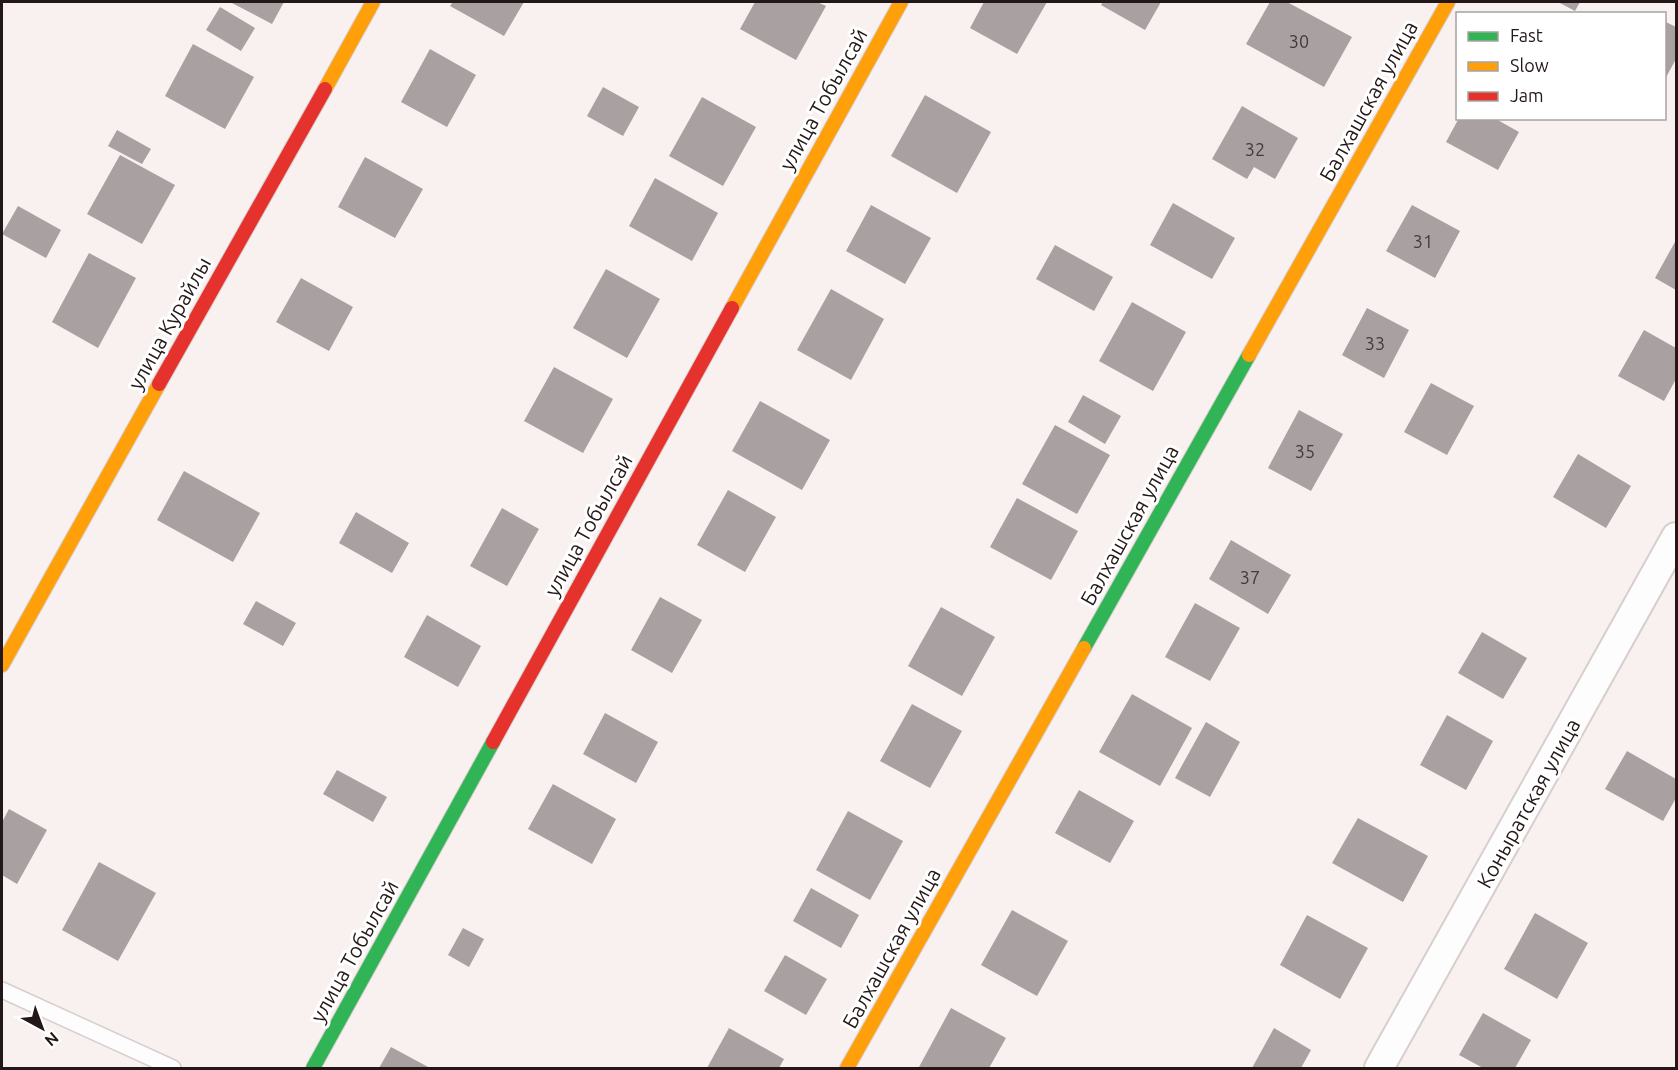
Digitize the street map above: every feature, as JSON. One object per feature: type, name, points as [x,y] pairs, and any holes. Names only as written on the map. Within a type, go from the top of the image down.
[{"type":"street","name":"улица Курайлы","points":[[2,665],[373,2]]},
{"type":"street","name":"улица Тобылсай","points":[[313,1068],[901,2]]},
{"type":"street","name":"Балхашская улица","points":[[847,1068],[1448,2]]},
{"type":"street","name":"Коныратская улица","points":[[1379,1068],[1677,537]]},
{"type":"lane","points":[[2,990],[173,1068]]},
{"type":"building","points":[[230,2],[284,2],[272,24]]},
{"type":"building","points":[[453,2],[524,2],[504,36],[450,6]]},
{"type":"building","points":[[755,2],[817,2],[826,6],[796,60],[740,29]]},
{"type":"building","points":[[984,2],[1047,2],[1017,54],[970,28]]},
{"type":"building","points":[[1103,2],[1161,2],[1145,30],[1101,5]]},
{"type":"building","points":[[1270,2],[1287,2],[1352,37],[1324,87],[1246,44]]},
{"type":"building","points":[[1558,2],[1580,2],[1575,11]]},
{"type":"building","points":[[220,7],[255,28],[241,51],[206,30]]},
{"type":"building","points":[[1666,22],[1676,27],[1676,59],[1666,77]]},
{"type":"building","points":[[193,44],[254,77],[225,129],[165,96]]},
{"type":"building","points":[[430,49],[476,75],[447,127],[401,102]]},
{"type":"building","points":[[603,87],[639,107],[623,136],[587,116]]},
{"type":"building","points":[[925,95],[991,132],[957,193],[891,156]]},
{"type":"building","points":[[702,97],[756,127],[723,186],[669,156]]},
{"type":"building","points":[[1242,106],[1298,138],[1275,179],[1254,167],[1247,179],[1212,159]]},
{"type":"building","points":[[1458,120],[1498,120],[1519,132],[1498,170],[1446,142]]},
{"type":"building","points":[[117,130],[151,149],[142,164],[108,146]]},
{"type":"building","points":[[120,155],[175,185],[142,244],[87,214]]},
{"type":"building","points":[[365,157],[423,189],[395,238],[338,207]]},
{"type":"building","points":[[655,178],[718,213],[692,261],[629,226]]},
{"type":"building","points":[[1173,203],[1235,238],[1212,279],[1150,245]]},
{"type":"building","points":[[871,205],[931,238],[905,284],[846,251]]},
{"type":"building","points":[[1412,205],[1460,231],[1435,278],[1386,251]]},
{"type":"building","points":[[18,206],[61,230],[46,258],[2,234]]},
{"type":"building","points":[[1676,240],[1676,290],[1655,278]]},
{"type":"building","points":[[1055,245],[1113,277],[1094,311],[1036,279]]},
{"type":"building","points":[[89,253],[136,278],[98,348],[52,322]]},
{"type":"building","points":[[606,269],[660,299],[627,358],[573,328]]},
{"type":"building","points":[[301,278],[353,307],[329,351],[276,322]]},
{"type":"building","points":[[831,289],[884,319],[851,380],[797,350]]},
{"type":"building","points":[[1132,302],[1186,332],[1153,391],[1099,361]]},
{"type":"building","points":[[1367,308],[1409,330],[1384,378],[1342,355]]},
{"type":"building","points":[[1644,330],[1676,348],[1676,379],[1664,401],[1618,376]]},
{"type":"building","points":[[554,367],[613,399],[583,453],[524,421]]},
{"type":"building","points":[[1431,383],[1474,406],[1447,455],[1404,432]]},
{"type":"building","points":[[1083,395],[1121,416],[1105,444],[1068,422]]},
{"type":"building","points":[[760,401],[830,440],[802,490],[732,451]]},
{"type":"building","points":[[1299,410],[1343,434],[1311,491],[1268,468]]},
{"type":"building","points":[[1055,425],[1110,455],[1077,514],[1022,484]]},
{"type":"building","points":[[1578,454],[1631,486],[1606,528],[1553,497]]},
{"type":"building","points":[[184,471],[260,513],[233,562],[157,520]]},
{"type":"building","points":[[728,490],[776,517],[745,572],[697,545]]},
{"type":"building","points":[[1017,498],[1078,531],[1051,580],[990,547]]},
{"type":"building","points":[[502,508],[539,529],[507,586],[470,566]]},
{"type":"building","points":[[356,512],[409,543],[392,573],[339,543]]},
{"type":"building","points":[[1231,540],[1291,575],[1268,614],[1209,579]]},
{"type":"building","points":[[660,597],[702,620],[672,673],[631,650]]},
{"type":"building","points":[[256,601],[296,623],[283,646],[243,624]]},
{"type":"building","points":[[1195,603],[1240,628],[1210,681],[1165,657]]},
{"type":"building","points":[[941,607],[995,637],[962,696],[908,666]]},
{"type":"building","points":[[427,615],[481,646],[458,687],[404,657]]},
{"type":"building","points":[[1482,632],[1527,658],[1503,699],[1458,673]]},
{"type":"building","points":[[1132,694],[1192,728],[1160,786],[1099,752]]},
{"type":"building","points":[[912,704],[962,731],[930,788],[880,761]]},
{"type":"building","points":[[605,713],[658,742],[636,783],[583,754]]},
{"type":"building","points":[[1447,715],[1493,741],[1466,790],[1420,765]]},
{"type":"building","points":[[1206,722],[1240,742],[1210,797],[1175,778]]},
{"type":"building","points":[[1627,751],[1676,779],[1676,798],[1663,821],[1605,789]]},
{"type":"building","points":[[337,770],[387,797],[373,822],[323,794]]},
{"type":"building","points":[[553,784],[616,819],[592,864],[528,829]]},
{"type":"building","points":[[1079,790],[1134,821],[1110,863],[1055,833]]},
{"type":"building","points":[[9,809],[47,830],[17,884],[2,875],[2,822]]},
{"type":"building","points":[[848,811],[903,841],[870,900],[816,870]]},
{"type":"building","points":[[1358,818],[1428,856],[1403,902],[1332,863]]},
{"type":"building","points":[[99,862],[156,893],[118,961],[62,930]]},
{"type":"building","points":[[811,888],[859,915],[841,948],[793,921]]},
{"type":"building","points":[[1012,910],[1068,941],[1037,996],[981,965]]},
{"type":"building","points":[[1535,913],[1588,943],[1557,999],[1504,969]]},
{"type":"building","points":[[1307,915],[1368,948],[1340,999],[1280,965]]},
{"type":"building","points":[[463,928],[484,939],[469,967],[448,955]]},
{"type":"building","points":[[785,955],[827,979],[806,1015],[764,991]]},
{"type":"building","points":[[951,1008],[1006,1038],[989,1068],[919,1067]]},
{"type":"building","points":[[1483,1013],[1531,1040],[1515,1068],[1483,1068],[1459,1055]]},
{"type":"building","points":[[729,1028],[784,1059],[779,1068],[707,1068]]},
{"type":"building","points":[[1274,1028],[1311,1050],[1301,1068],[1252,1068]]},
{"type":"building","points":[[391,1047],[430,1068],[379,1068]]},
{"type":"traffic: fast","points":[[1084,648],[1249,355]]},
{"type":"traffic: fast","points":[[313,1068],[493,742]]},
{"type":"traffic: slow","points":[[325,89],[373,2]]},
{"type":"traffic: slow","points":[[732,308],[901,2]]},
{"type":"traffic: slow","points":[[1249,355],[1448,2]]},
{"type":"traffic: slow","points":[[2,665],[159,384]]},
{"type":"traffic: slow","points":[[847,1068],[1084,648]]},
{"type":"traffic: jam","points":[[159,384],[325,89]]},
{"type":"traffic: jam","points":[[493,742],[732,308]]}]
